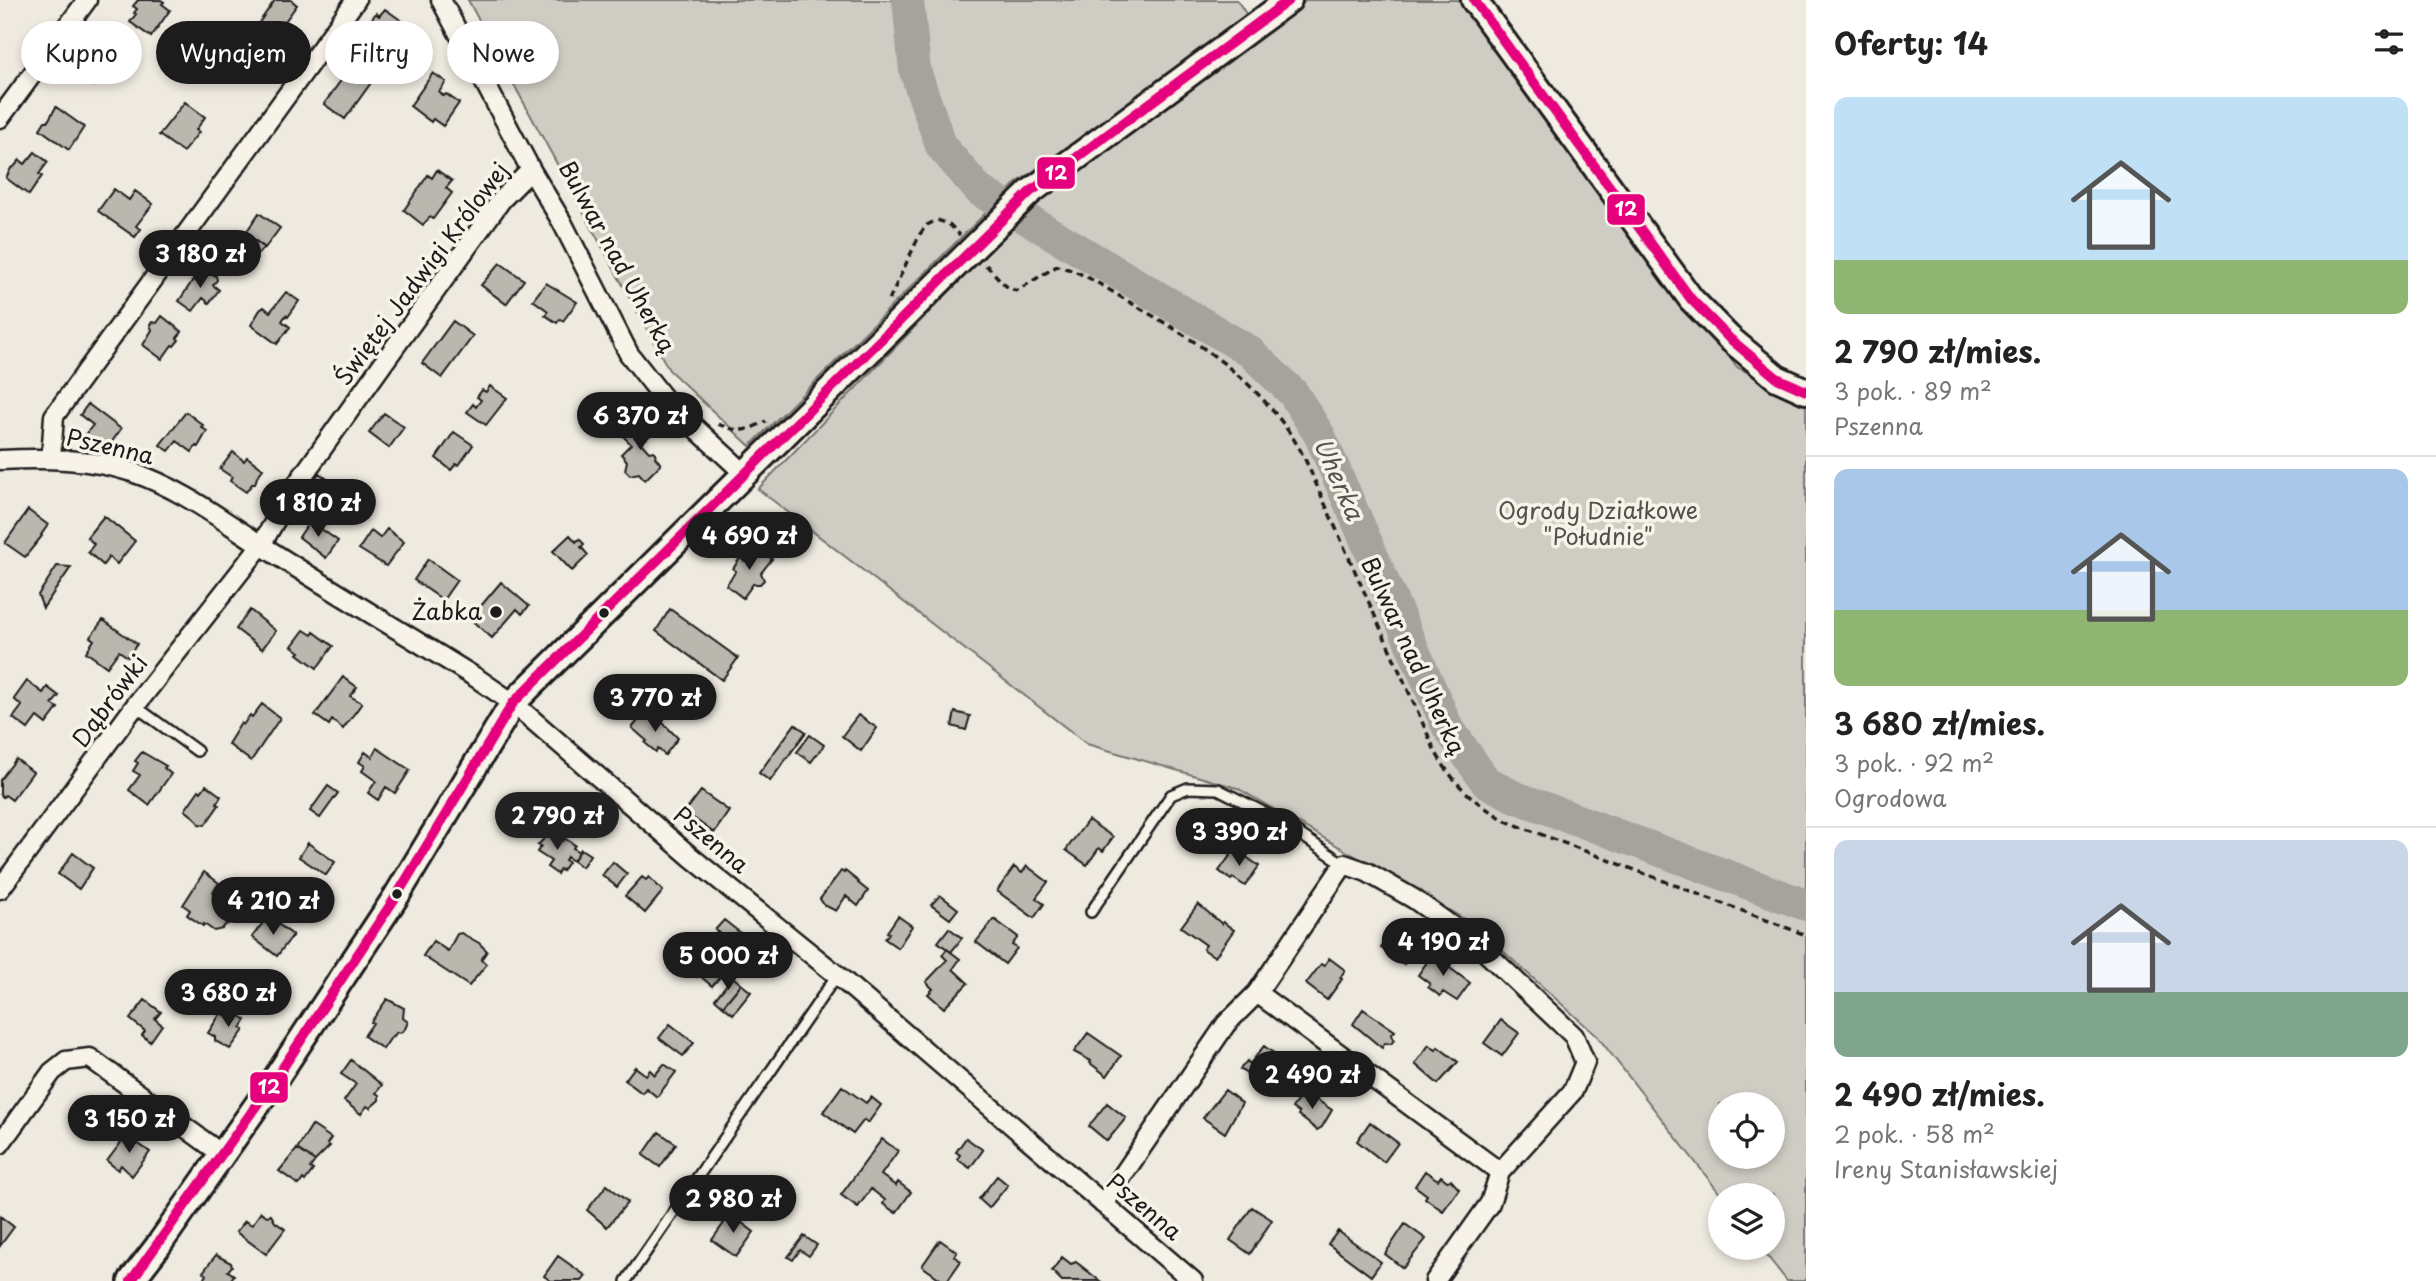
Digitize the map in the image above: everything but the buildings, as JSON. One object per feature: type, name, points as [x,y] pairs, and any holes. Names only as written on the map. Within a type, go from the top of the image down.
[{"type":"street","points":[[0,118],[87,0]]},
{"type":"street","points":[[51,458],[54,416],[356,0]]},
{"type":"street","points":[[441,0],[531,170]]},
{"type":"street","points":[[131,1281],[223,1154],[404,885],[513,703],[1030,192],[1290,0]]},
{"type":"street","points":[[1474,0],[1691,299],[1729,338],[1777,378],[1806,391]]},
{"type":"street","name":"Świętej Jadwigi Królowej","points":[[261,545],[294,488],[384,362],[502,200],[531,170],[562,222],[621,340],[634,360],[666,401],[744,473]]},
{"type":"street","name":"Pszenna","points":[[0,460],[51,458],[131,472],[190,497],[261,545],[513,703],[691,857],[837,975],[1193,1281]]},
{"type":"street","name":"Dąbrówki","points":[[0,889],[135,706],[261,545]]},
{"type":"street","points":[[1102,1204],[1226,1024],[1257,993],[1344,864],[1367,873],[1414,899],[1477,944],[1574,1036],[1585,1062],[1573,1091],[1500,1172],[1490,1203],[1435,1281]]},
{"type":"street","points":[[1257,993],[1500,1172]]},
{"type":"street","points":[[0,1144],[52,1072],[66,1061],[90,1058],[223,1154]]},
{"type":"lane","points":[[135,706],[197,751]]},
{"type":"lane","points":[[1091,912],[1171,795],[1188,788],[1218,789],[1277,819],[1344,864]]},
{"type":"lane","points":[[626,1281],[837,975]]},
{"type":"path","points":[[881,308],[890,299],[920,234],[927,225],[937,220],[950,224],[965,240]]},
{"type":"path","name":"Bulwar nad Uherką","points":[[980,258],[1006,286],[1016,291],[1057,266],[1088,278],[1171,325],[1215,354],[1245,379],[1276,412],[1305,459],[1436,753],[1446,770],[1471,799],[1506,821],[1806,935]]},
{"type":"path","points":[[717,423],[737,431],[749,430],[766,422],[776,412]]},
{"type":"green space","points":[[468,0],[1237,0],[1248,17],[1014,185],[750,446],[669,370],[514,84],[559,84],[559,21],[479,21]]},
{"type":"green space","name":"Ogrody Działkowe \"Południe\"","points":[[1307,0],[1459,0],[1737,367],[1806,403],[1806,1281],[1787,1281],[1770,1260],[1785,1260],[1785,1183],[1712,1183],[1597,1036],[1473,924],[1237,788],[1087,744],[758,489],[1030,208]]},
{"type":"waterway","name":"Uherka","points":[[908,0],[915,71],[941,146],[980,191],[1249,351],[1293,393],[1320,436],[1447,726],[1486,782],[1513,796],[1806,905]]},
{"type":"transit line","name":"12","points":[[131,1281],[276,1078],[397,895],[513,703],[1030,192],[1289,0]]},
{"type":"transit line","name":"12","points":[[1474,0],[1691,299],[1729,338],[1777,378],[1806,391]]},
{"type":"place","name":"Żabka","points":[[496,612]]}]
